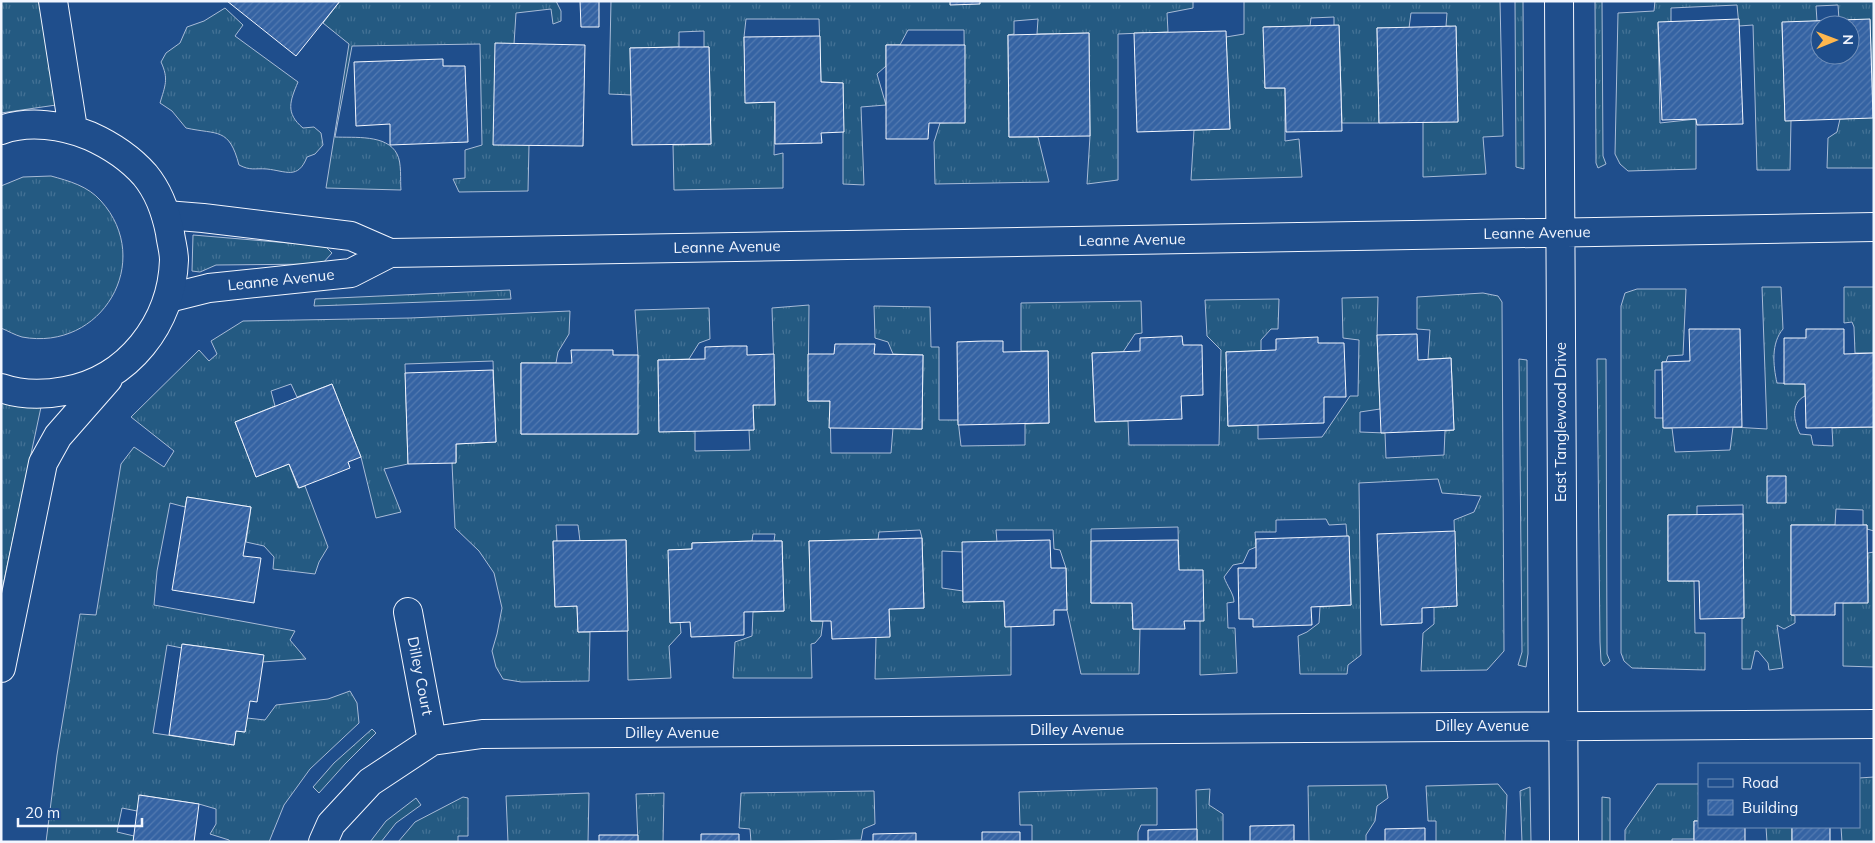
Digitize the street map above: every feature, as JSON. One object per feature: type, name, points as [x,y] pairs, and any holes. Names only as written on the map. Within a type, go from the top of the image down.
[{"type":"street","points":[[53,1],[73,129]]},
{"type":"street","name":"East Tanglewood Drive","points":[[1559,1],[1564,842]]},
{"type":"street","points":[[1,130],[40,124],[73,129],[110,145],[144,175],[158,196],[166,215],[174,258],[169,298],[152,334],[136,353],[114,372],[58,436],[43,463],[1,668]]},
{"type":"street","name":"Leanne Avenue","points":[[166,215],[351,236],[390,253],[1874,227]]},
{"type":"street","name":"Leanne Avenue","points":[[169,298],[209,288],[351,273],[390,253]]},
{"type":"street","points":[[1,388],[12,392],[47,394],[81,388],[114,372]]},
{"type":"street","name":"Dilley Court","points":[[408,612],[432,741]]},
{"type":"street","name":"Dilley Avenue","points":[[323,842],[331,824],[370,782],[432,741],[482,734],[1874,724]]},
{"type":"green space","points":[[1,1],[39,1],[56,105],[1,113]]},
{"type":"green space","points":[[340,1],[556,1],[561,11],[561,21],[553,24],[551,9],[516,13],[514,44],[529,145],[528,191],[459,192],[453,179],[465,178],[465,150],[482,145],[480,44],[352,46],[335,137],[369,138],[386,143],[397,154],[400,162],[401,190],[326,188],[349,44],[323,23]]},
{"type":"green space","points":[[611,1],[1193,1],[1193,8],[1167,13],[1168,32],[1118,34],[1118,180],[1087,184],[1090,136],[1089,33],[1037,34],[1038,19],[1014,21],[1014,34],[1008,35],[1009,137],[1038,137],[1049,182],[935,184],[934,142],[940,123],[965,122],[964,30],[908,30],[900,45],[886,45],[886,66],[877,74],[886,105],[861,107],[864,185],[843,184],[843,83],[821,82],[819,19],[746,19],[744,37],[746,103],[775,102],[774,155],[783,153],[783,188],[674,190],[673,145],[711,144],[709,47],[704,47],[704,31],[679,32],[679,47],[630,48],[631,95],[609,94]]},
{"type":"green space","points":[[1244,1],[1500,1],[1503,136],[1483,137],[1486,174],[1423,177],[1423,122],[1458,121],[1456,27],[1446,26],[1447,13],[1411,13],[1409,28],[1377,28],[1379,123],[1342,123],[1339,26],[1334,26],[1334,17],[1311,18],[1310,26],[1264,27],[1265,88],[1285,88],[1285,141],[1299,139],[1302,177],[1191,180],[1194,130],[1230,129],[1226,37],[1244,34]]},
{"type":"green space","points":[[1515,1],[1523,1],[1524,169],[1516,167]]},
{"type":"green space","points":[[1595,1],[1602,1],[1603,156],[1606,164],[1598,168],[1596,163]]},
{"type":"green space","points":[[1655,1],[1874,1],[1874,168],[1827,168],[1828,138],[1837,132],[1840,119],[1873,117],[1870,20],[1860,20],[1860,15],[1839,15],[1838,5],[1816,6],[1817,15],[1810,15],[1810,21],[1782,23],[1785,120],[1791,120],[1790,170],[1757,170],[1753,25],[1739,26],[1737,5],[1671,8],[1671,22],[1658,23],[1660,123],[1696,119],[1696,169],[1628,171],[1620,164],[1615,154],[1618,13],[1654,11]]},
{"type":"green space","points":[[225,8],[243,25],[235,36],[298,82],[291,101],[291,112],[303,128],[314,127],[321,133],[323,145],[315,154],[307,157],[300,169],[286,172],[243,167],[239,165],[231,144],[226,138],[214,133],[186,128],[172,111],[160,103],[166,78],[161,62],[166,53],[180,43],[187,27],[204,21]]},
{"type":"green space","points":[[51,176],[71,182],[90,191],[101,201],[116,225],[123,250],[121,274],[112,297],[96,316],[76,331],[51,338],[22,337],[1,328],[1,186],[23,177]]},
{"type":"green space","points":[[193,235],[325,246],[332,253],[322,264],[216,265],[200,272],[192,271]]},
{"type":"green space","points":[[1762,287],[1781,287],[1783,329],[1776,341],[1774,354],[1775,369],[1777,383],[1805,384],[1805,396],[1800,399],[1795,408],[1795,419],[1800,434],[1811,435],[1813,445],[1833,446],[1832,428],[1874,427],[1874,531],[1867,529],[1867,525],[1863,525],[1863,510],[1836,509],[1835,525],[1791,525],[1791,615],[1795,616],[1795,623],[1784,629],[1777,625],[1783,668],[1769,670],[1768,663],[1758,651],[1755,651],[1751,669],[1742,669],[1742,618],[1744,618],[1743,505],[1697,506],[1697,515],[1668,515],[1668,581],[1694,581],[1695,633],[1705,633],[1705,670],[1632,668],[1624,661],[1621,653],[1621,306],[1625,293],[1637,289],[1686,289],[1683,355],[1668,356],[1666,362],[1662,362],[1662,370],[1655,370],[1655,418],[1663,418],[1664,428],[1672,428],[1675,452],[1730,450],[1733,427],[1767,429]]},
{"type":"green space","points":[[1844,287],[1874,287],[1874,353],[1855,353],[1854,327],[1852,322],[1844,323]]},
{"type":"green space","points":[[510,290],[511,299],[314,306],[315,299]]},
{"type":"green space","points":[[1483,293],[1498,296],[1502,302],[1504,651],[1487,670],[1421,671],[1423,633],[1434,624],[1434,607],[1457,606],[1454,520],[1474,512],[1481,496],[1442,493],[1438,479],[1359,483],[1361,655],[1348,665],[1347,674],[1300,674],[1298,636],[1319,623],[1320,607],[1351,605],[1349,537],[1347,536],[1346,524],[1329,525],[1326,519],[1276,520],[1276,532],[1255,532],[1256,547],[1249,550],[1243,563],[1233,565],[1224,577],[1234,599],[1234,602],[1227,603],[1228,628],[1235,628],[1237,673],[1200,675],[1200,621],[1179,570],[1178,527],[1091,529],[1091,603],[1132,603],[1133,629],[1140,629],[1139,674],[1081,674],[1067,610],[1066,568],[1060,550],[1054,549],[1053,530],[996,530],[997,542],[962,552],[942,551],[942,588],[963,591],[963,602],[1004,601],[1005,626],[1011,626],[1011,675],[875,679],[876,637],[890,636],[889,609],[924,608],[922,538],[920,530],[879,532],[878,540],[809,541],[811,621],[823,621],[821,636],[815,643],[811,644],[812,678],[733,678],[735,642],[752,636],[753,612],[784,611],[782,541],[774,541],[775,534],[753,534],[752,541],[692,543],[692,549],[669,550],[670,622],[680,622],[681,633],[669,646],[671,678],[628,680],[626,540],[580,541],[578,525],[556,525],[557,541],[553,542],[555,606],[577,606],[578,632],[590,632],[589,681],[521,682],[503,679],[496,667],[492,651],[502,608],[494,573],[479,551],[455,528],[452,463],[456,462],[456,444],[496,442],[493,361],[405,364],[408,464],[384,469],[401,512],[376,518],[361,457],[332,384],[297,397],[291,384],[271,391],[275,406],[235,422],[256,477],[289,464],[298,488],[305,486],[328,547],[319,562],[315,574],[273,569],[274,557],[264,546],[246,542],[251,507],[187,497],[185,507],[170,503],[157,571],[154,605],[295,631],[290,640],[306,659],[262,662],[263,655],[183,644],[182,648],[167,645],[153,733],[234,745],[236,731],[245,732],[247,718],[265,720],[276,705],[328,699],[350,691],[357,703],[359,723],[310,769],[284,805],[269,842],[230,842],[210,834],[216,824],[216,809],[199,804],[140,795],[137,811],[122,808],[117,832],[134,836],[133,842],[46,842],[57,755],[80,614],[96,615],[121,464],[134,447],[164,467],[174,451],[131,417],[199,350],[209,361],[217,354],[211,341],[243,321],[410,318],[570,311],[569,334],[558,352],[556,363],[521,363],[521,434],[637,434],[638,355],[635,310],[709,308],[710,339],[699,343],[689,359],[658,360],[659,431],[695,431],[695,451],[750,450],[749,430],[754,430],[753,405],[775,404],[772,308],[809,305],[808,401],[830,401],[831,453],[891,453],[893,428],[922,429],[923,355],[893,354],[888,342],[875,338],[874,306],[930,307],[931,347],[939,347],[939,420],[958,420],[961,446],[1025,445],[1025,424],[1049,423],[1048,351],[1021,351],[1021,303],[1141,301],[1142,333],[1135,334],[1123,352],[1092,353],[1095,421],[1128,421],[1129,445],[1219,445],[1221,350],[1207,336],[1205,300],[1279,299],[1278,329],[1271,329],[1261,340],[1261,351],[1226,352],[1228,426],[1258,425],[1258,439],[1322,437],[1350,396],[1358,396],[1359,340],[1343,338],[1342,298],[1378,297],[1377,335],[1380,409],[1360,412],[1360,432],[1385,433],[1386,458],[1444,455],[1445,431],[1454,430],[1451,358],[1428,359],[1430,330],[1417,329],[1417,297]]},
{"type":"green space","points":[[1519,359],[1527,360],[1528,654],[1526,667],[1518,665],[1522,652]]},
{"type":"green space","points":[[1597,359],[1606,359],[1607,654],[1610,661],[1604,666],[1601,661],[1600,642]]},
{"type":"green space","points":[[1,390],[44,393],[1,595]]},
{"type":"green space","points":[[1874,552],[1874,667],[1843,666],[1843,603],[1868,602],[1868,553]]},
{"type":"green space","points":[[372,729],[376,733],[319,793],[313,787],[334,763]]},
{"type":"green space","points":[[1874,777],[1874,842],[1842,842],[1841,828],[1860,828],[1860,778]]},
{"type":"green space","points":[[1498,784],[1507,795],[1505,842],[1436,842],[1436,821],[1428,821],[1426,786]]},
{"type":"green space","points":[[1657,784],[1698,784],[1698,821],[1694,821],[1694,839],[1672,839],[1672,842],[1625,842],[1625,830]]},
{"type":"green space","points":[[1386,785],[1388,798],[1377,806],[1375,821],[1366,835],[1366,842],[1309,842],[1308,786]]},
{"type":"green space","points":[[1530,787],[1531,842],[1522,842],[1520,791]]},
{"type":"green space","points":[[1157,788],[1157,825],[1141,825],[1138,832],[1138,842],[1032,842],[1032,825],[1020,825],[1019,792]]},
{"type":"green space","points":[[1210,789],[1209,805],[1223,814],[1223,842],[1197,842],[1196,790]]},
{"type":"green space","points":[[874,791],[875,824],[863,829],[861,840],[751,842],[750,829],[739,828],[741,793]]},
{"type":"green space","points":[[589,793],[588,842],[508,842],[506,796]]},
{"type":"green space","points":[[664,793],[663,842],[638,842],[636,794]]},
{"type":"green space","points":[[463,797],[468,798],[468,836],[458,836],[458,842],[398,842],[415,822]]},
{"type":"green space","points":[[1602,797],[1610,798],[1610,842],[1602,842]]},
{"type":"green space","points":[[416,798],[421,805],[396,823],[381,842],[370,842],[386,821]]},
{"type":"green space","points":[[1766,828],[1792,828],[1792,842],[1767,842]]},
{"type":"building","points":[[227,1],[340,1],[296,56]]},
{"type":"building","points":[[580,1],[599,1],[599,27],[581,27]]},
{"type":"building","points":[[950,1],[980,1],[980,4],[950,5]]},
{"type":"building","points":[[1739,19],[1743,124],[1697,125],[1696,119],[1662,120],[1658,22]]},
{"type":"building","points":[[1860,19],[1870,19],[1873,118],[1785,121],[1782,22],[1810,21],[1810,65],[1860,65]]},
{"type":"building","points":[[1339,25],[1342,131],[1286,132],[1285,88],[1265,88],[1263,27]]},
{"type":"building","points":[[1456,26],[1458,122],[1379,123],[1377,28]]},
{"type":"building","points":[[1226,31],[1230,129],[1137,132],[1134,33]]},
{"type":"building","points":[[1089,33],[1090,136],[1009,137],[1008,35]]},
{"type":"building","points":[[820,36],[821,82],[843,83],[844,132],[821,133],[822,143],[775,144],[775,102],[745,103],[744,37]]},
{"type":"building","points":[[495,43],[585,45],[583,146],[493,145]]},
{"type":"building","points":[[886,45],[965,45],[965,123],[929,123],[928,139],[886,139]]},
{"type":"building","points":[[709,47],[711,144],[632,145],[630,48]]},
{"type":"building","points":[[443,59],[443,66],[465,66],[468,142],[390,145],[390,124],[356,126],[354,62]]},
{"type":"building","points":[[1689,329],[1740,329],[1742,427],[1663,428],[1662,362],[1690,361]]},
{"type":"building","points":[[1806,329],[1844,329],[1844,354],[1874,353],[1874,427],[1806,428],[1805,384],[1784,384],[1784,338],[1806,338]]},
{"type":"building","points":[[1417,334],[1418,360],[1451,358],[1454,430],[1381,433],[1377,335]]},
{"type":"building","points":[[1182,336],[1183,345],[1202,345],[1203,395],[1181,396],[1182,419],[1095,422],[1092,353],[1140,351],[1140,338]]},
{"type":"building","points":[[1318,337],[1318,343],[1344,343],[1346,397],[1324,397],[1324,423],[1228,426],[1226,352],[1276,350],[1276,339]]},
{"type":"building","points":[[1003,341],[1003,352],[1048,351],[1049,423],[958,425],[957,342]]},
{"type":"building","points":[[835,344],[875,344],[874,354],[923,355],[922,429],[829,428],[830,401],[808,401],[808,354],[834,354]]},
{"type":"building","points":[[747,346],[747,355],[774,354],[775,405],[753,405],[754,430],[659,432],[658,360],[705,359],[705,347]]},
{"type":"building","points":[[571,350],[613,350],[613,355],[638,355],[638,434],[521,434],[521,363],[572,363]]},
{"type":"building","points":[[493,370],[496,442],[456,444],[456,463],[408,464],[405,373]]},
{"type":"building","points":[[332,384],[361,457],[348,462],[350,468],[299,488],[289,464],[256,477],[235,422]]},
{"type":"building","points":[[1767,476],[1786,476],[1786,503],[1767,503]]},
{"type":"building","points":[[187,497],[251,507],[243,556],[261,558],[254,603],[172,590]]},
{"type":"building","points":[[1743,514],[1744,618],[1700,619],[1699,581],[1668,581],[1668,515]]},
{"type":"building","points":[[1791,525],[1867,525],[1868,603],[1835,603],[1835,615],[1791,615]]},
{"type":"building","points":[[1455,531],[1457,606],[1422,608],[1422,623],[1381,625],[1377,534]]},
{"type":"building","points":[[1349,536],[1351,605],[1311,607],[1312,625],[1253,627],[1253,619],[1239,619],[1238,568],[1256,568],[1256,539]]},
{"type":"building","points":[[922,538],[924,608],[889,609],[890,637],[832,639],[831,621],[811,621],[809,541]]},
{"type":"building","points":[[626,540],[628,631],[578,632],[577,606],[555,607],[553,541]]},
{"type":"building","points":[[1050,540],[1051,568],[1066,568],[1067,610],[1054,610],[1054,625],[1005,627],[1004,601],[963,602],[962,542]]},
{"type":"building","points":[[1178,540],[1179,570],[1203,570],[1204,621],[1184,621],[1185,629],[1133,629],[1132,603],[1091,603],[1091,541]]},
{"type":"building","points":[[782,541],[784,611],[744,612],[744,635],[691,637],[690,622],[670,623],[668,550],[692,549],[692,543]]},
{"type":"building","points":[[182,644],[264,655],[257,702],[250,701],[245,732],[236,731],[234,745],[169,735]]},
{"type":"building","points":[[139,795],[199,804],[194,842],[133,842]]},
{"type":"building","points":[[1694,821],[1698,821],[1698,828],[1745,828],[1745,842],[1694,842]]},
{"type":"building","points":[[1294,825],[1294,841],[1339,842],[1250,842],[1250,826]]},
{"type":"building","points":[[1425,828],[1425,842],[1385,842],[1385,829]]},
{"type":"building","points":[[1792,828],[1830,828],[1830,842],[1792,842]]},
{"type":"building","points":[[1197,829],[1197,842],[1148,842],[1148,830]]},
{"type":"building","points":[[982,832],[1020,832],[1020,842],[982,842]]},
{"type":"building","points":[[916,833],[916,842],[873,842],[873,834]]},
{"type":"building","points":[[701,834],[739,834],[739,842],[701,842]]},
{"type":"building","points":[[599,835],[638,835],[638,842],[599,842]]}]
